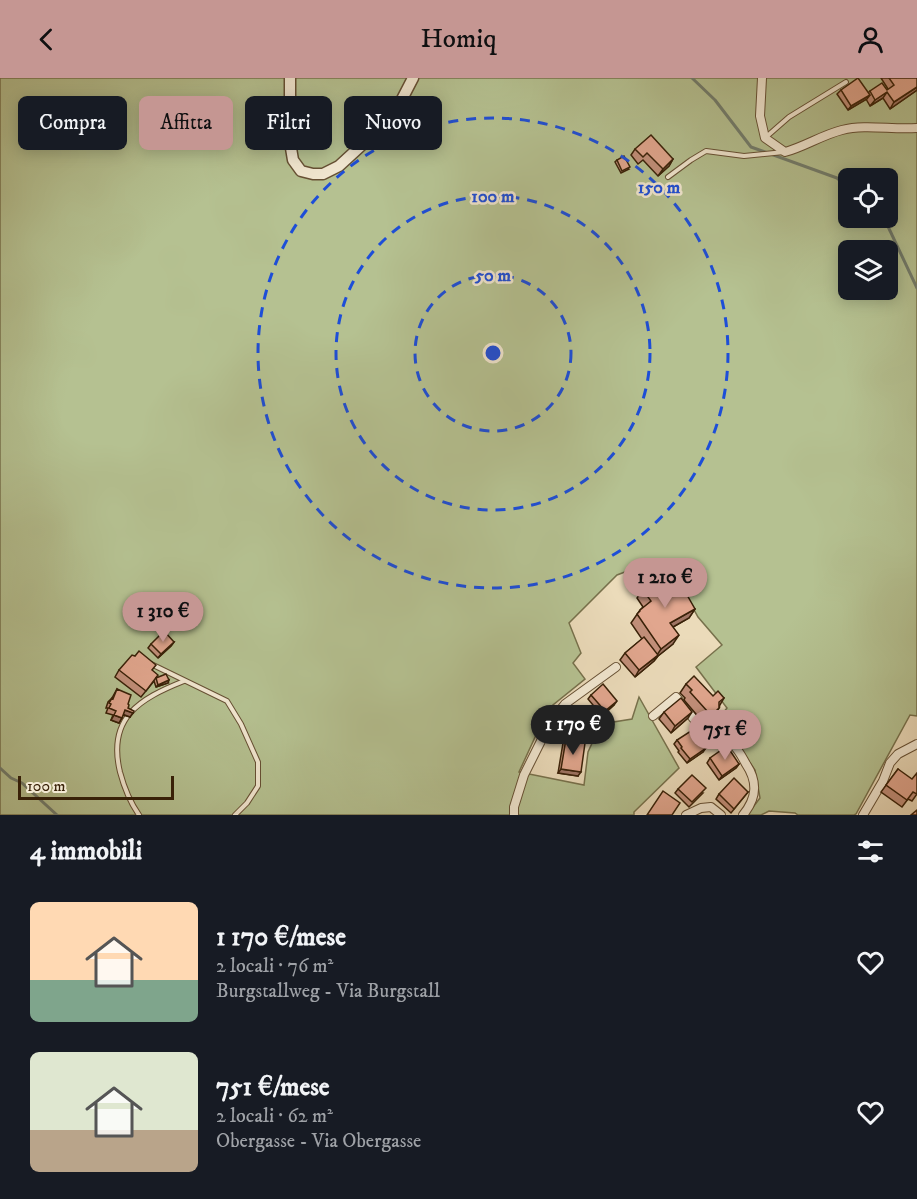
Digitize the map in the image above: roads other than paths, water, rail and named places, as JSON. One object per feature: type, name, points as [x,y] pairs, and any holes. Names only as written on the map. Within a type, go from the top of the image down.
[{"type":"street","points":[[290,78],[290,142],[293,160],[301,171],[313,174],[323,174],[339,166],[387,122],[413,78]]},
{"type":"street","points":[[762,78],[760,116],[765,138],[784,152],[841,130],[917,128]]},
{"type":"street","points":[[514,815],[514,807],[524,775],[550,723],[565,704],[616,667]]},
{"type":"street","points":[[653,716],[676,697],[706,731],[739,750],[755,783],[749,808],[743,815]]},
{"type":"street","points":[[863,815],[883,781],[890,763],[898,754],[917,744]]},
{"type":"street","points":[[686,815],[701,808],[711,807],[721,815]]},
{"type":"lane","points":[[765,138],[789,117],[846,82]]},
{"type":"lane","points":[[668,177],[706,152],[744,156],[784,152]]},
{"type":"lane","points":[[145,660],[227,701],[241,724],[258,762],[258,786],[247,803],[235,815]]},
{"type":"lane","points":[[139,815],[124,786],[118,763],[117,740],[121,725],[134,709],[160,690],[185,681]]},
{"type":"waterway","points":[[692,78],[715,100],[751,147],[838,179]]},
{"type":"waterway","points":[[889,228],[917,288]]},
{"type":"waterway","points":[[0,768],[11,778],[22,783],[57,815]]}]
